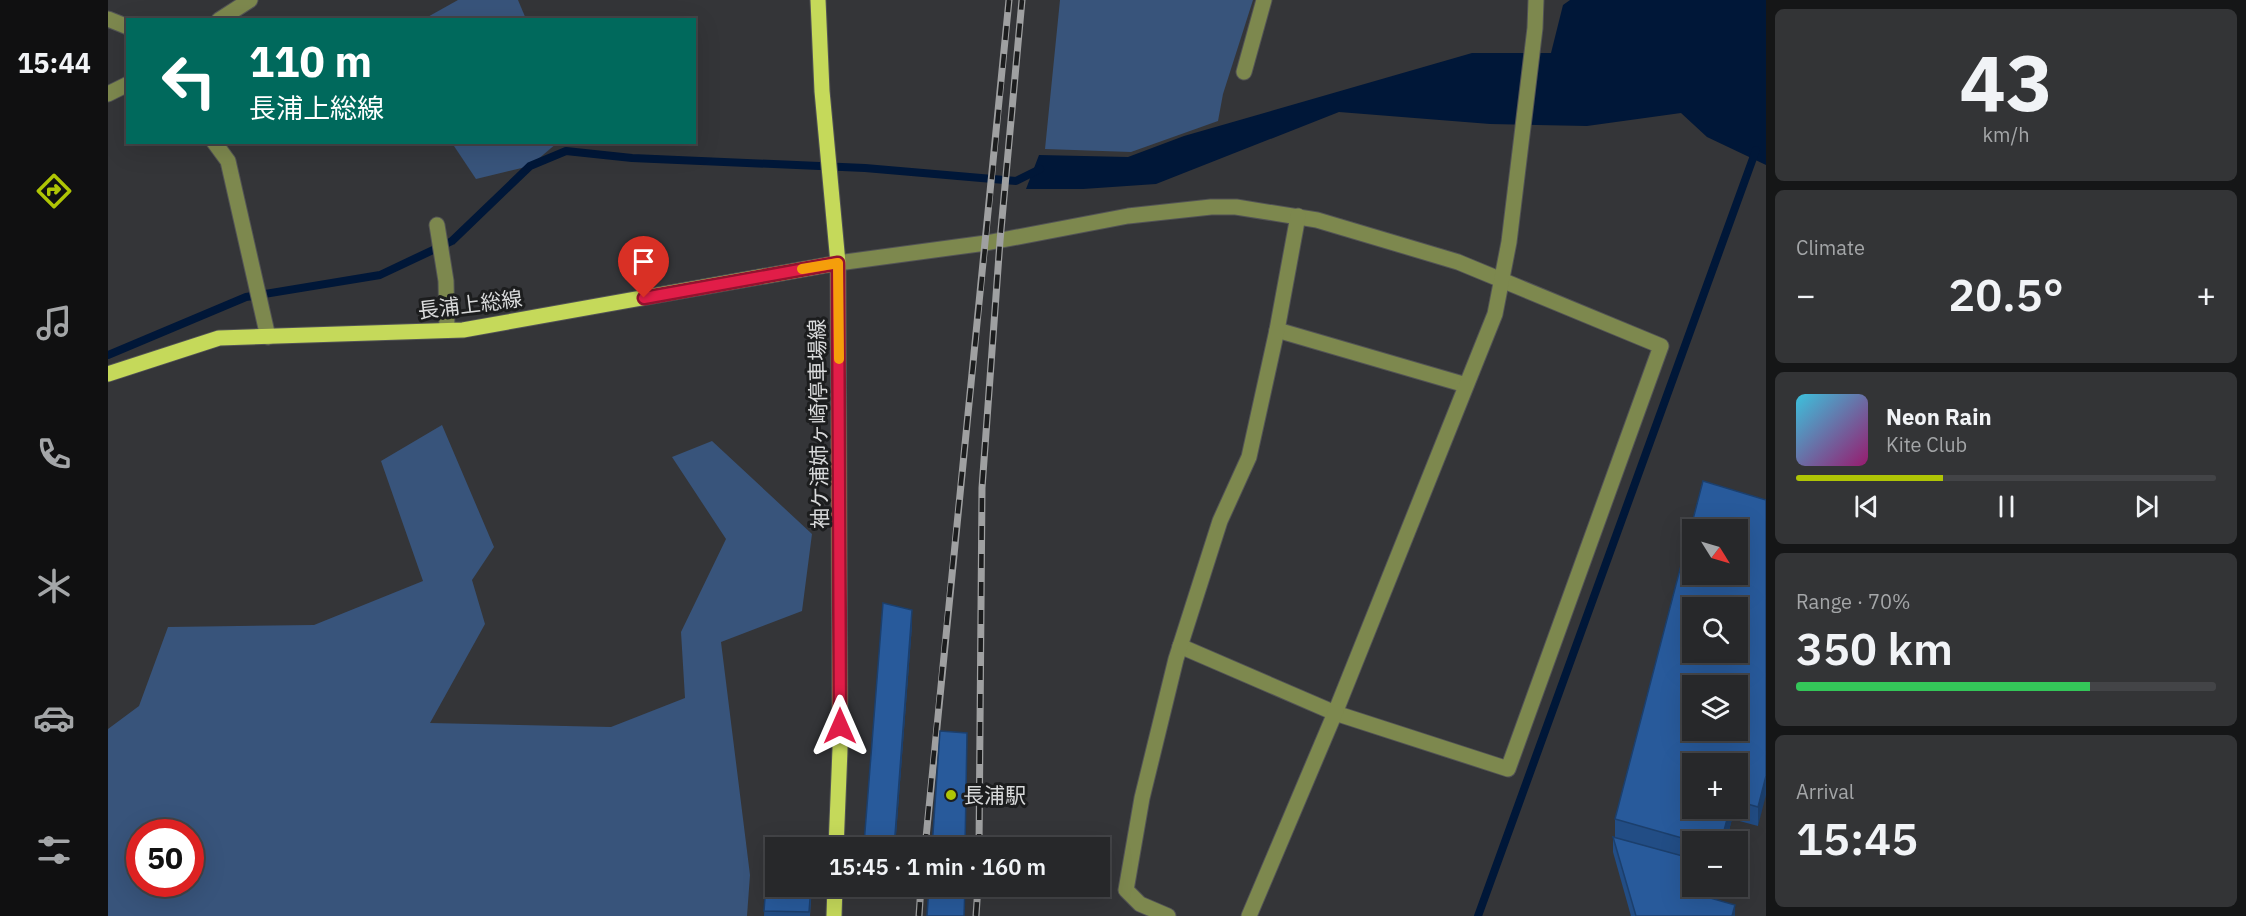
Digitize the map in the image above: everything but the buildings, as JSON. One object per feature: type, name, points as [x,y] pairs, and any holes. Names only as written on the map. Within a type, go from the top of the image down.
[{"type":"main road","name":"袖ケ浦姉ヶ崎停車場線","points":[[818,0],[822,91],[838,263],[840,749],[836,837]]},
{"type":"main road","name":"長浦上総線","points":[[108,372],[219,338],[463,330],[838,263]]},
{"type":"main road","points":[[834,916],[835,897]]},
{"type":"street","points":[[222,18],[250,0]]},
{"type":"street","points":[[1244,72],[1264,0]]},
{"type":"street","points":[[1249,916],[1335,712],[1494,314],[1503,279],[1535,28],[1536,0]]},
{"type":"street","points":[[108,20],[126,26]]},
{"type":"street","points":[[108,94],[126,85]]},
{"type":"street","points":[[215,144],[228,161],[268,337]]},
{"type":"street","points":[[838,263],[986,243],[1128,216],[1211,207],[1265,210],[1317,220],[1458,262],[1661,346],[1508,770],[1335,712],[1180,646]]},
{"type":"street","points":[[1168,916],[1140,904],[1126,890],[1142,798],[1180,646],[1220,521],[1249,457],[1278,330],[1298,216]]},
{"type":"street","points":[[437,225],[446,281],[447,330]]},
{"type":"street","points":[[1278,330],[1466,385]]},
{"type":"shaded area","points":[[458,0],[518,0],[526,18],[426,18]]},
{"type":"shaded area","points":[[1060,0],[1253,0],[1223,94],[1218,121],[1131,152],[1045,149]]},
{"type":"shaded area","points":[[1570,0],[1766,0],[1766,165],[1707,137],[1681,113],[1587,126],[1490,124],[1339,112],[1156,184],[1083,189],[1026,189],[1039,155],[1128,157],[1184,136],[1472,53],[1551,53],[1563,5]]},
{"type":"shaded area","points":[[453,144],[556,144],[530,166],[476,179]]},
{"type":"shaded area","points":[[442,425],[494,547],[472,580],[485,624],[430,723],[611,727],[685,698],[681,632],[726,539],[672,457],[712,441],[812,534],[802,611],[721,642],[750,875],[747,916],[108,916],[108,729],[139,706],[168,627],[314,625],[423,581],[381,461]]},
{"type":"waterway","points":[[1478,916],[1756,150]]},
{"type":"waterway","points":[[108,355],[246,297],[380,275],[452,241],[530,166],[566,151],[632,158],[865,168],[1016,181],[1040,169]]},
{"type":"railway","points":[[926,837],[1009,0]]},
{"type":"railway","points":[[979,837],[982,488],[1000,241],[1022,0]]},
{"type":"railway","points":[[919,916],[920,897]]},
{"type":"railway","points":[[976,916],[977,897]]},
{"type":"slow traffic","points":[[802,269],[838,263],[839,359]]},
{"type":"place","name":"長浦駅","points":[[951,795]]},
{"type":"route","points":[[644,298],[838,263],[840,726]]}]
